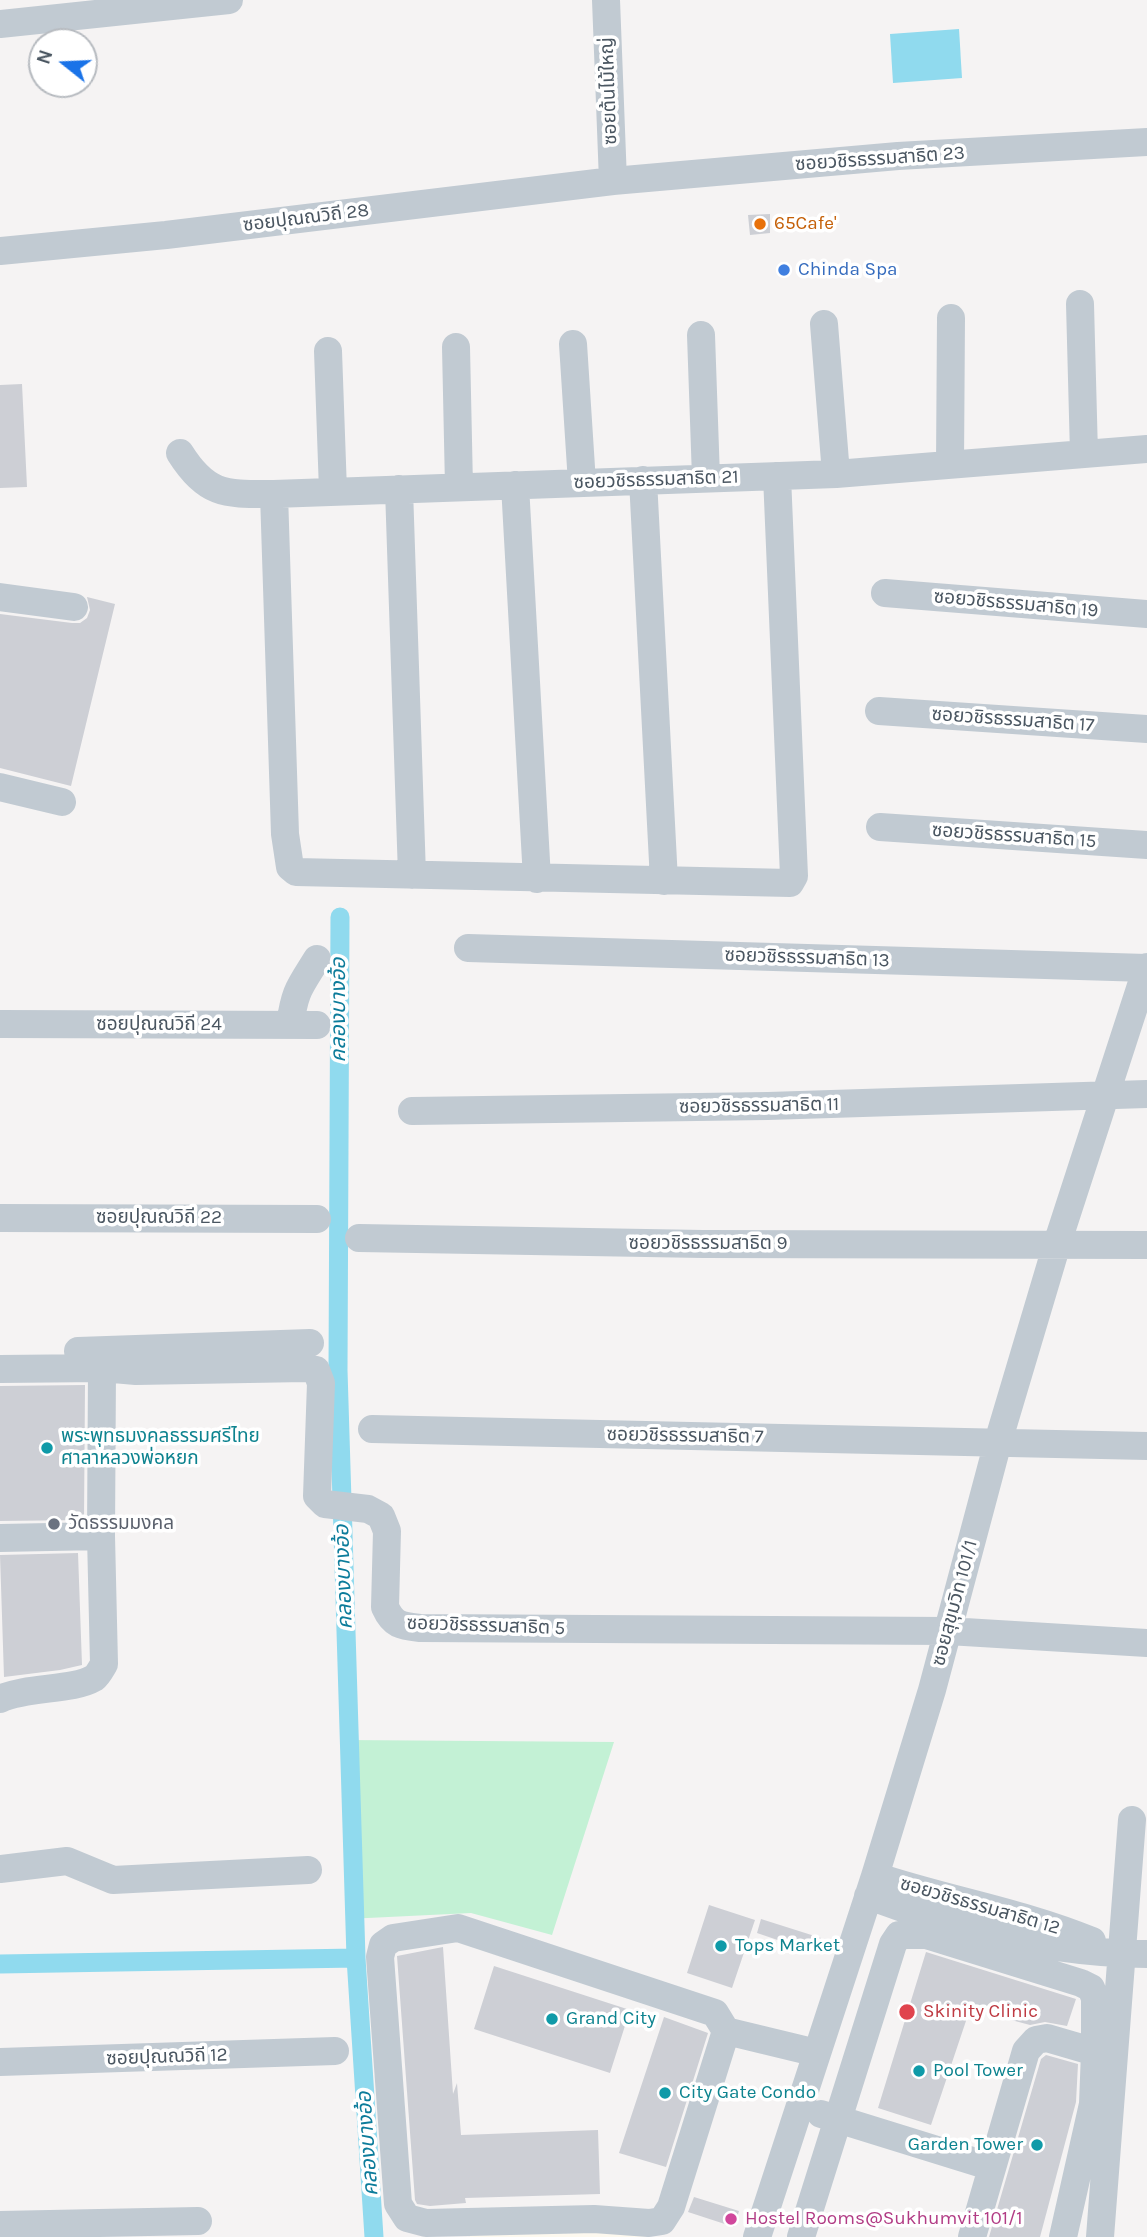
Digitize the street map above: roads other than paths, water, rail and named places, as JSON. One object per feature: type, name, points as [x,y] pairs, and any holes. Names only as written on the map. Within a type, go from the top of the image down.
[{"type":"street","points":[[0,24],[229,0]]},
{"type":"street","name":"ซอยต้นไม้ใหญ่","points":[[606,0],[612,181]]},
{"type":"street","name":"ซอยวชิรธรรมสาธิต 23","points":[[612,181],[898,156],[1147,142]]},
{"type":"street","name":"ซอยปุณณวิถี 28","points":[[0,251],[166,235],[612,181]]},
{"type":"street","points":[[1080,304],[1084,454]]},
{"type":"street","points":[[950,464],[951,318]]},
{"type":"street","points":[[824,324],[836,474]]},
{"type":"street","points":[[701,335],[706,478]]},
{"type":"street","points":[[573,344],[582,483]]},
{"type":"street","points":[[456,347],[459,487]]},
{"type":"street","points":[[328,351],[333,491]]},
{"type":"street","name":"ซอยวชิรธรรมสาธิต 21","points":[[180,453],[194,475],[209,486],[241,494],[274,494],[836,474],[1147,449]]},
{"type":"street","points":[[274,494],[285,834],[290,867],[296,872],[790,883],[794,876],[777,476]]},
{"type":"street","points":[[643,480],[664,881]]},
{"type":"street","points":[[515,485],[537,879]]},
{"type":"street","points":[[399,489],[412,875]]},
{"type":"street","name":"ซอยวชิรธรรมสาธิต 19","points":[[885,593],[1147,614]]},
{"type":"street","points":[[0,597],[74,607]]},
{"type":"street","name":"ซอยวชิรธรรมสาธิต 17","points":[[879,711],[1147,729]]},
{"type":"street","points":[[0,787],[62,802]]},
{"type":"street","name":"ซอยวชิรธรรมสาธิต 15","points":[[880,827],[1147,845]]},
{"type":"street","name":"ซอยวชิรธรรมสาธิต 13","points":[[468,948],[1147,968]]},
{"type":"street","name":"ซอยปุณณวิถี 24","points":[[0,1024],[304,1025],[293,999],[298,986],[317,959]]},
{"type":"street","name":"ซอยสุขุมวิท 101/1","points":[[757,2237],[872,1886],[948,1631],[998,1442],[1057,1244],[1147,968]]},
{"type":"street","name":"ซอยวชิรธรรมสาธิต 11","points":[[412,1111],[768,1106],[1147,1094]]},
{"type":"street","name":"ซอยปุณณวิถี 22","points":[[0,1219],[317,1219]]},
{"type":"street","name":"ซอยวชิรธรรมสาธิต 9","points":[[359,1238],[703,1244],[1147,1245]]},
{"type":"street","points":[[0,1354],[310,1343]]},
{"type":"street","points":[[0,1699],[14,1692],[79,1683],[96,1677],[104,1664],[101,1536],[102,1368]]},
{"type":"street","name":"ซอยวชิรธรรมสาธิต 5","points":[[0,1369],[316,1370],[321,1383],[317,1496],[325,1504],[368,1509],[381,1516],[387,1531],[386,1607],[390,1619],[401,1625],[433,1628],[948,1631]]},
{"type":"street","name":"ซอยวชิรธรรมสาธิต 7","points":[[372,1429],[1147,1446]]},
{"type":"street","points":[[0,1538],[101,1536]]},
{"type":"street","points":[[948,1631],[1147,1643]]},
{"type":"street","points":[[1100,2237],[1135,1954],[1132,1820]]},
{"type":"street","points":[[0,1869],[67,1861],[113,1880],[308,1870]]},
{"type":"street","name":"ซอยวชิรธรรมสาธิต 12","points":[[872,1886],[960,1927],[1033,1944],[1135,1954]]},
{"type":"street","points":[[726,2031],[671,2207],[662,2221],[594,2219],[426,2223],[407,2218],[398,2204],[380,1957],[383,1945],[393,1938],[458,1928],[715,2013],[726,2031],[817,2053]]},
{"type":"street","points":[[801,2237],[893,1944],[899,1935],[926,1935],[1091,1988],[1095,1998],[1093,2104],[1063,2237]]},
{"type":"street","points":[[972,2237],[1026,2051],[1036,2040],[1047,2038],[1095,2052]]},
{"type":"street","name":"ซอยปุณณวิถี 12","points":[[0,2062],[335,2051]]},
{"type":"street","points":[[800,2107],[992,2167]]},
{"type":"street","points":[[0,2225],[198,2221]]},
{"type":"water","points":[[959,29],[962,78],[893,83],[890,34]]},
{"type":"waterway","name":"คลองบางอ้อ","points":[[340,917],[338,1370],[356,1958],[374,2237]]},
{"type":"waterway","points":[[0,1964],[356,1958]]},
{"type":"place","name":"65Cafe'","points":[[760,224]]},
{"type":"place","name":"Chinda Spa","points":[[784,270]]},
{"type":"place","name":"พระพุทธมงคลธรรมศรีไทย ศาลาหลวงพ่อหยก","points":[[47,1448]]},
{"type":"place","name":"วัดธรรมมงคล","points":[[54,1524]]},
{"type":"place","name":"Tops Market","points":[[721,1946]]},
{"type":"place","name":"Skinity Clinic","points":[[907,2012]]},
{"type":"place","name":"Grand City","points":[[552,2019]]},
{"type":"place","name":"Pool Tower","points":[[919,2071]]},
{"type":"place","name":"City Gate Condo","points":[[665,2093]]},
{"type":"place","name":"Garden Tower","points":[[1037,2145]]},
{"type":"place","name":"Hostel Rooms@Sukhumvit 101/1","points":[[731,2219]]}]
